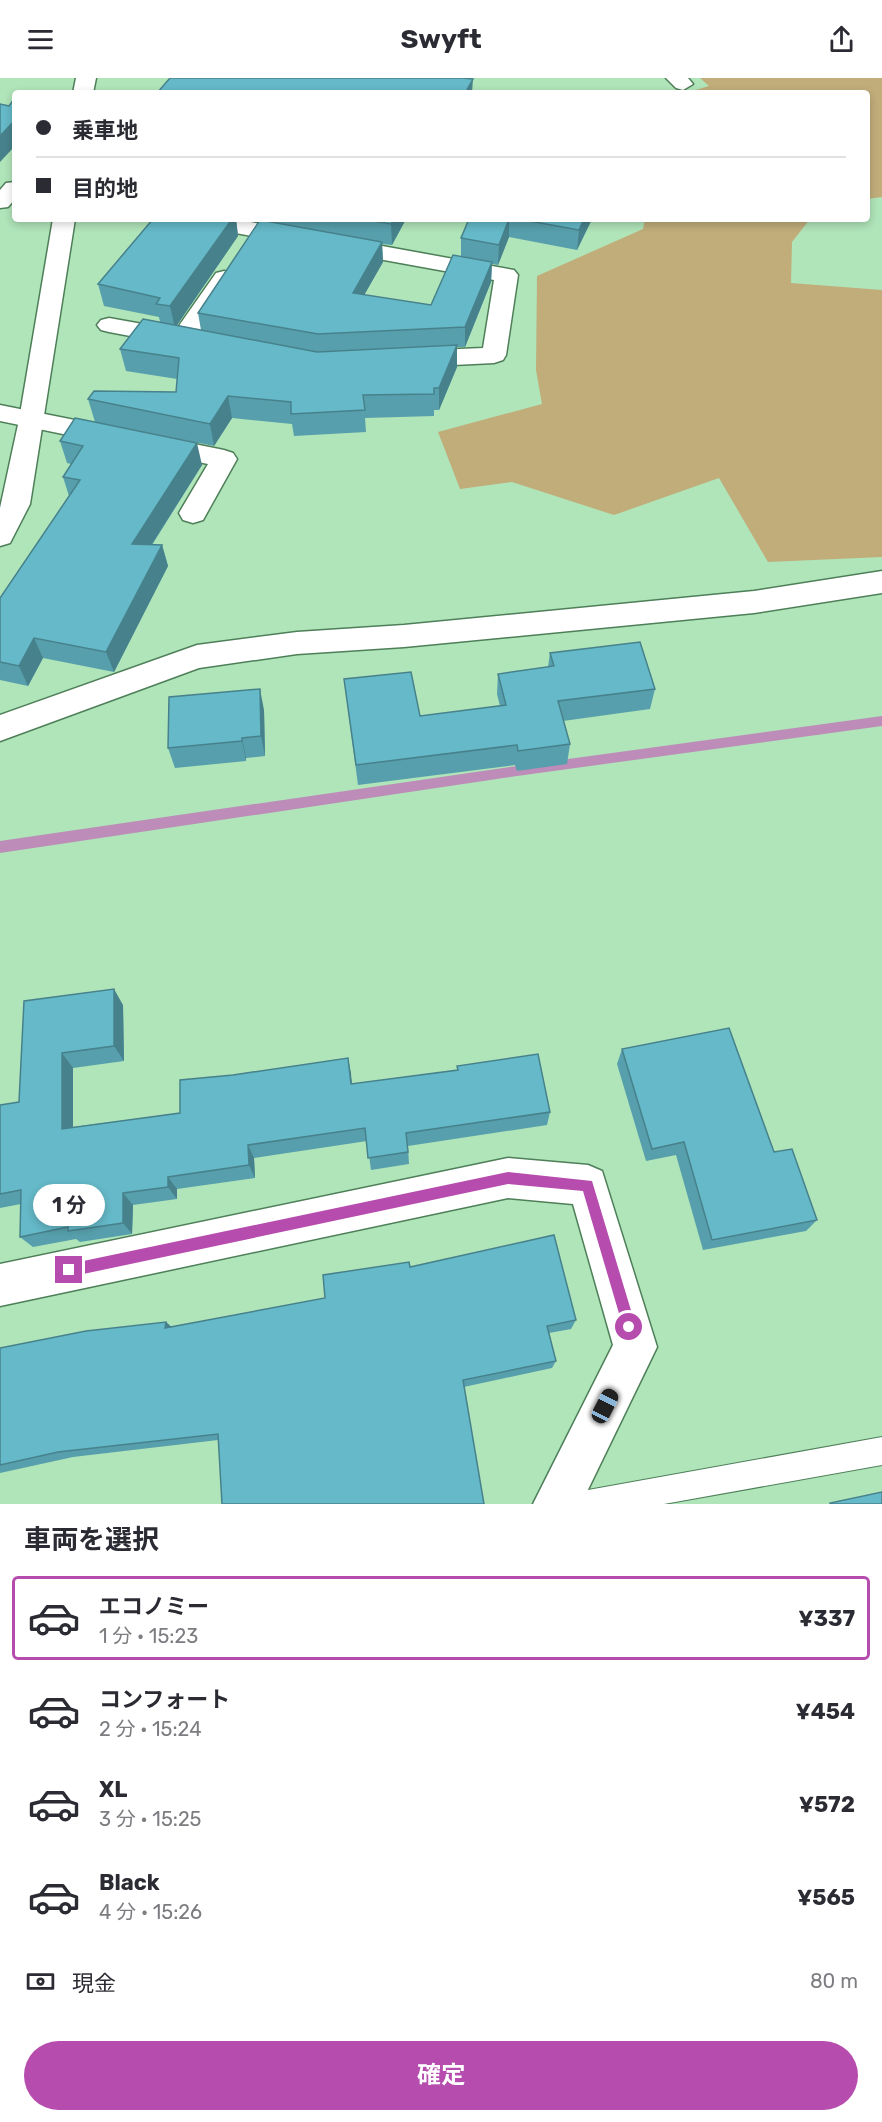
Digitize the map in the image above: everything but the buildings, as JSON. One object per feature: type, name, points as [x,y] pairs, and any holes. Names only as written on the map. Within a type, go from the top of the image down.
[{"type":"street","points":[[0,536],[16,504],[32,420],[64,222]]},
{"type":"street","points":[[213,222],[506,275],[494,355],[389,360]]},
{"type":"street","points":[[109,325],[195,341],[239,254],[256,230]]},
{"type":"street","points":[[0,412],[224,459],[193,513]]},
{"type":"street","points":[[0,728],[197,657],[297,643],[404,636],[753,602],[882,582]]},
{"type":"street","points":[[0,1285],[508,1178],[588,1185],[635,1347],[555,1504]]},
{"type":"lane","points":[[588,1504],[882,1451]]},
{"type":"shaded area","points":[[700,78],[882,78],[882,197],[870,199],[870,90],[696,90],[709,86]]},
{"type":"shaded area","points":[[644,222],[808,222],[792,242],[791,283],[882,290],[882,557],[768,562],[719,478],[614,515],[512,482],[460,489],[438,432],[542,404],[536,370],[537,276],[643,229]]},
{"type":"waterway","points":[[0,847],[517,771],[882,721]]},
{"type":"route","points":[[69,1270],[508,1178],[588,1185],[629,1327]]}]
